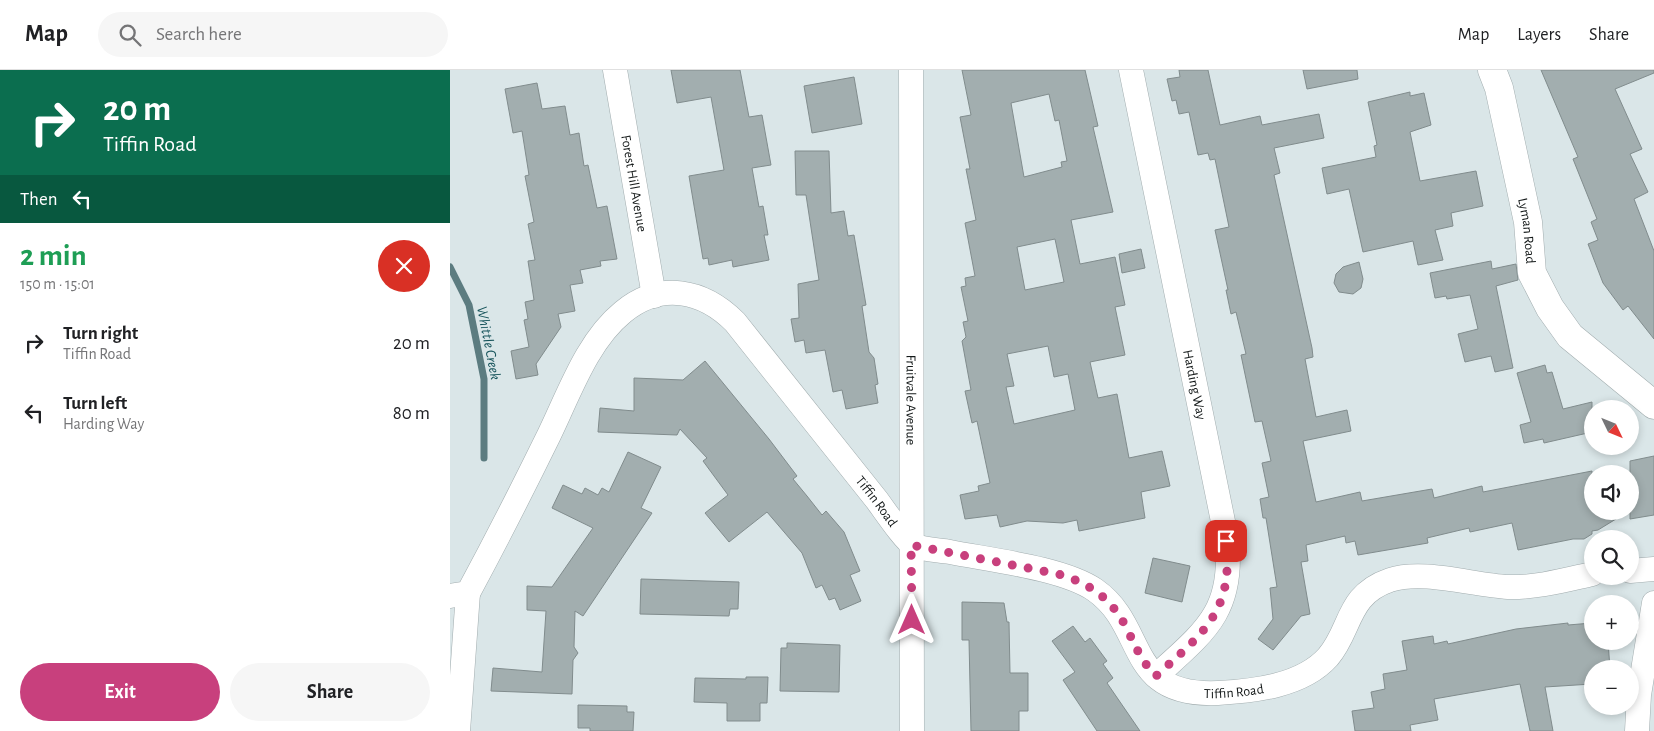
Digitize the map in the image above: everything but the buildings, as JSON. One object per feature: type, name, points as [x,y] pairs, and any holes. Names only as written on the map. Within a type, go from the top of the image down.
[{"type":"street","name":"Forest Hill Avenue","points":[[615,70],[654,296]]},
{"type":"street","name":"Fruitvale Avenue","points":[[911,70],[912,731]]},
{"type":"street","name":"Harding Way","points":[[1131,70],[1229,562],[1227,584],[1221,604],[1211,622],[1197,638],[1156,676]]},
{"type":"street","name":"Lyman Road","points":[[1492,70],[1499,88],[1528,222],[1532,273],[1550,308],[1570,336],[1654,405]]},
{"type":"street","name":"Tiffin Road","points":[[459,595],[598,342],[623,312],[637,302],[654,296],[672,293],[690,294],[709,300],[735,322],[911,545],[1076,580],[1107,599],[1118,612],[1137,653],[1156,676],[1172,686],[1190,691],[1215,693],[1246,690],[1300,678],[1316,668],[1328,656],[1337,643],[1349,615],[1359,601],[1389,581],[1408,576],[1512,587],[1584,576]]},
{"type":"street","points":[[1639,570],[1654,569]]},
{"type":"street","points":[[458,731],[459,595]]},
{"type":"street","points":[[1637,731],[1639,694],[1654,603]]},
{"type":"waterway","name":"Whittle Creek","points":[[450,267],[469,305],[484,379],[484,458]]},
{"type":"route","points":[[912,620],[911,545],[1058,574],[1076,580],[1107,599],[1118,612],[1145,666],[1156,676],[1197,638],[1211,622],[1221,604],[1227,584],[1229,562],[1226,541]]}]
